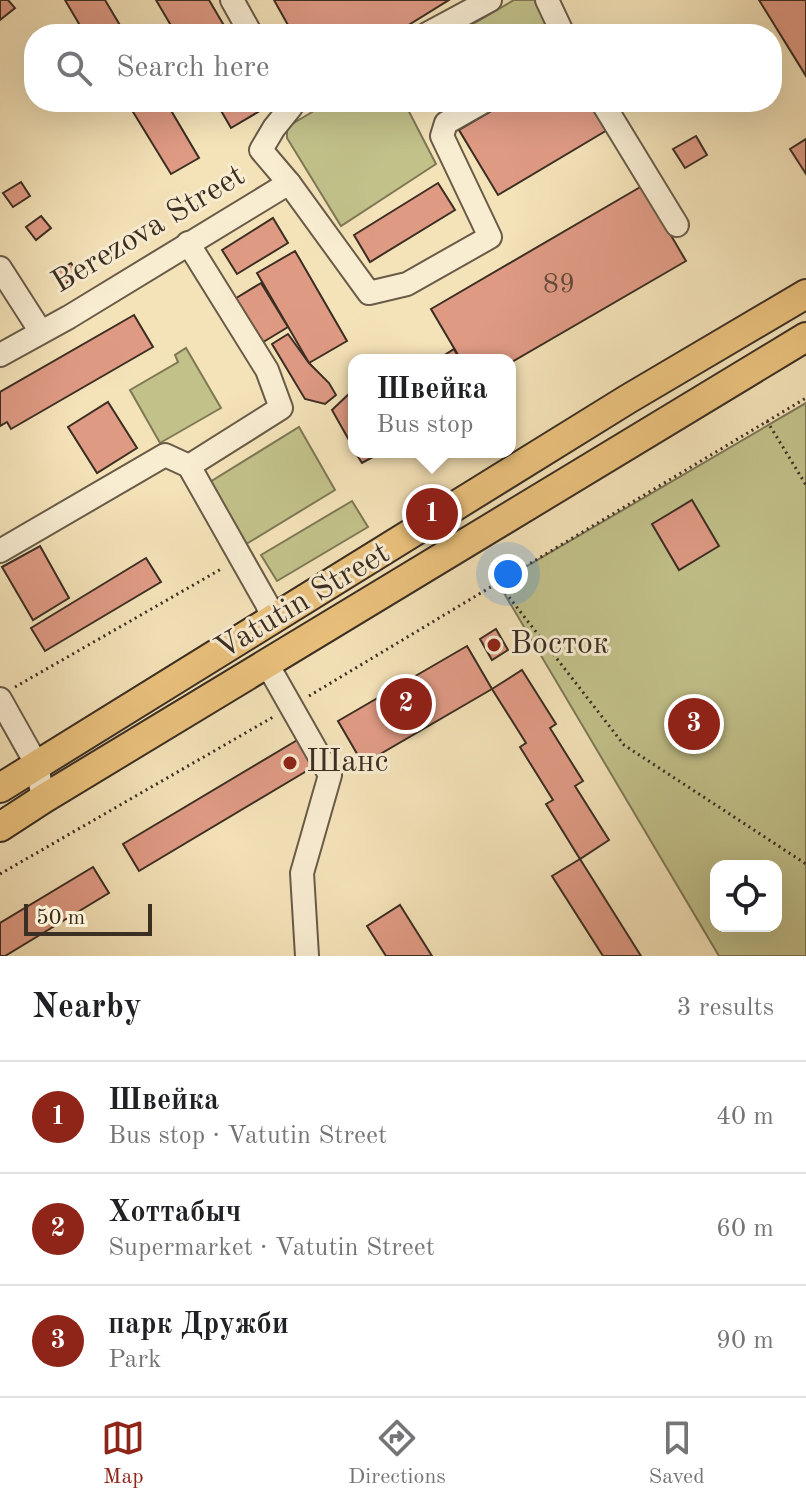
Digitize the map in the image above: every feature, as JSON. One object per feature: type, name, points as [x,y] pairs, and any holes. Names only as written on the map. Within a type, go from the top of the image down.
[{"type":"main road","name":"Vatutin Street","points":[[0,788],[628,399],[806,294]]},
{"type":"main road","name":"Vatutin Street","points":[[0,827],[806,337]]},
{"type":"street","points":[[232,0],[245,24]]},
{"type":"street","points":[[446,24],[490,0]]},
{"type":"street","points":[[547,0],[558,24]]},
{"type":"street","points":[[287,112],[261,150],[289,183],[369,293],[407,284],[490,237],[442,136],[446,123],[465,112]]},
{"type":"street","points":[[608,112],[677,225]]},
{"type":"street","name":"Berezova Street","points":[[0,355],[69,317],[289,183]]},
{"type":"street","points":[[188,243],[267,370],[281,408],[189,466]]},
{"type":"street","points":[[0,268],[41,332]]},
{"type":"street","points":[[0,551],[165,455],[189,466],[267,604],[272,619]]},
{"type":"street","points":[[267,664],[330,775],[302,873],[307,956]]},
{"type":"street","points":[[6,694],[37,765],[43,799]]},
{"type":"path","points":[[0,874],[291,707],[806,398]]},
{"type":"path","points":[[767,421],[806,485]]},
{"type":"path","points":[[6,694],[241,559]]},
{"type":"path","points":[[498,583],[624,745],[806,864]]},
{"type":"shaded area","points":[[514,0],[535,0],[551,24],[473,24]]},
{"type":"shaded area","points":[[312,112],[409,112],[436,164],[341,226],[287,138],[287,127]]},
{"type":"shaded area","points":[[186,348],[221,408],[160,443],[130,390],[178,362],[175,355]]},
{"type":"shaded area","points":[[806,403],[806,956],[719,956],[498,583]]},
{"type":"shaded area","points":[[299,427],[335,490],[243,546],[205,485]]},
{"type":"shaded area","points":[[352,501],[368,527],[277,581],[261,555]]},
{"type":"building","points":[[0,0],[8,0],[15,8],[0,20]]},
{"type":"building","points":[[65,0],[105,0],[119,24],[79,24]]},
{"type":"building","points":[[156,0],[209,0],[223,24],[170,24]]},
{"type":"building","points":[[274,0],[449,0],[410,24],[287,24]]},
{"type":"building","points":[[759,0],[806,0],[806,76],[782,37],[782,24],[774,24]]},
{"type":"building","points":[[133,112],[172,112],[199,158],[171,174]]},
{"type":"building","points":[[222,112],[258,112],[231,128]]},
{"type":"building","points":[[490,112],[605,112],[614,126],[498,195],[459,130]]},
{"type":"building","points":[[696,136],[707,155],[685,168],[673,149]]},
{"type":"building","points":[[806,139],[806,174],[790,149]]},
{"type":"building","points":[[21,182],[30,196],[13,207],[3,193]]},
{"type":"building","points":[[438,183],[455,210],[370,262],[354,235]]},
{"type":"building","points":[[642,186],[686,261],[516,360],[516,354],[457,354],[431,309]]},
{"type":"building","points":[[41,216],[51,228],[36,240],[26,227]]},
{"type":"building","points":[[273,218],[288,243],[237,274],[222,250]]},
{"type":"building","points":[[295,251],[347,341],[309,363],[257,273]]},
{"type":"building","points":[[71,263],[79,275],[60,287],[52,275]]},
{"type":"building","points":[[261,283],[288,327],[260,344],[233,300]]},
{"type":"building","points":[[134,315],[153,347],[11,429],[7,422],[0,426],[0,392]]},
{"type":"building","points":[[288,334],[336,395],[325,404],[305,399],[272,344]]},
{"type":"building","points":[[348,395],[348,438],[332,410]]},
{"type":"building","points":[[108,402],[137,448],[97,473],[68,427]]},
{"type":"building","points":[[692,500],[719,546],[679,570],[652,524]]},
{"type":"building","points":[[40,546],[69,598],[33,620],[2,567]]},
{"type":"building","points":[[146,558],[161,582],[45,651],[31,628]]},
{"type":"building","name":"Восток","points":[[496,629],[508,650],[492,660],[480,639]]},
{"type":"building","points":[[467,646],[492,689],[363,764],[338,721]]},
{"type":"building","points":[[522,670],[556,724],[550,728],[583,781],[575,786],[609,840],[580,859],[546,804],[553,800],[520,747],[526,743],[492,689]]},
{"type":"building","points":[[299,739],[315,766],[139,871],[123,844]]},
{"type":"building","points":[[580,859],[641,956],[603,956],[552,876]]},
{"type":"building","points":[[93,867],[109,893],[5,956],[0,956],[0,923]]},
{"type":"building","points":[[400,905],[432,956],[386,956],[367,926]]},
{"type":"place","name":"Швейка","points":[[432,514]]},
{"type":"place","name":"Восток","points":[[494,645]]},
{"type":"place","name":"Хоттабыч","points":[[406,704]]},
{"type":"place","name":"парк Дружби","points":[[694,724]]},
{"type":"place","name":"Шанс","points":[[290,763]]}]
